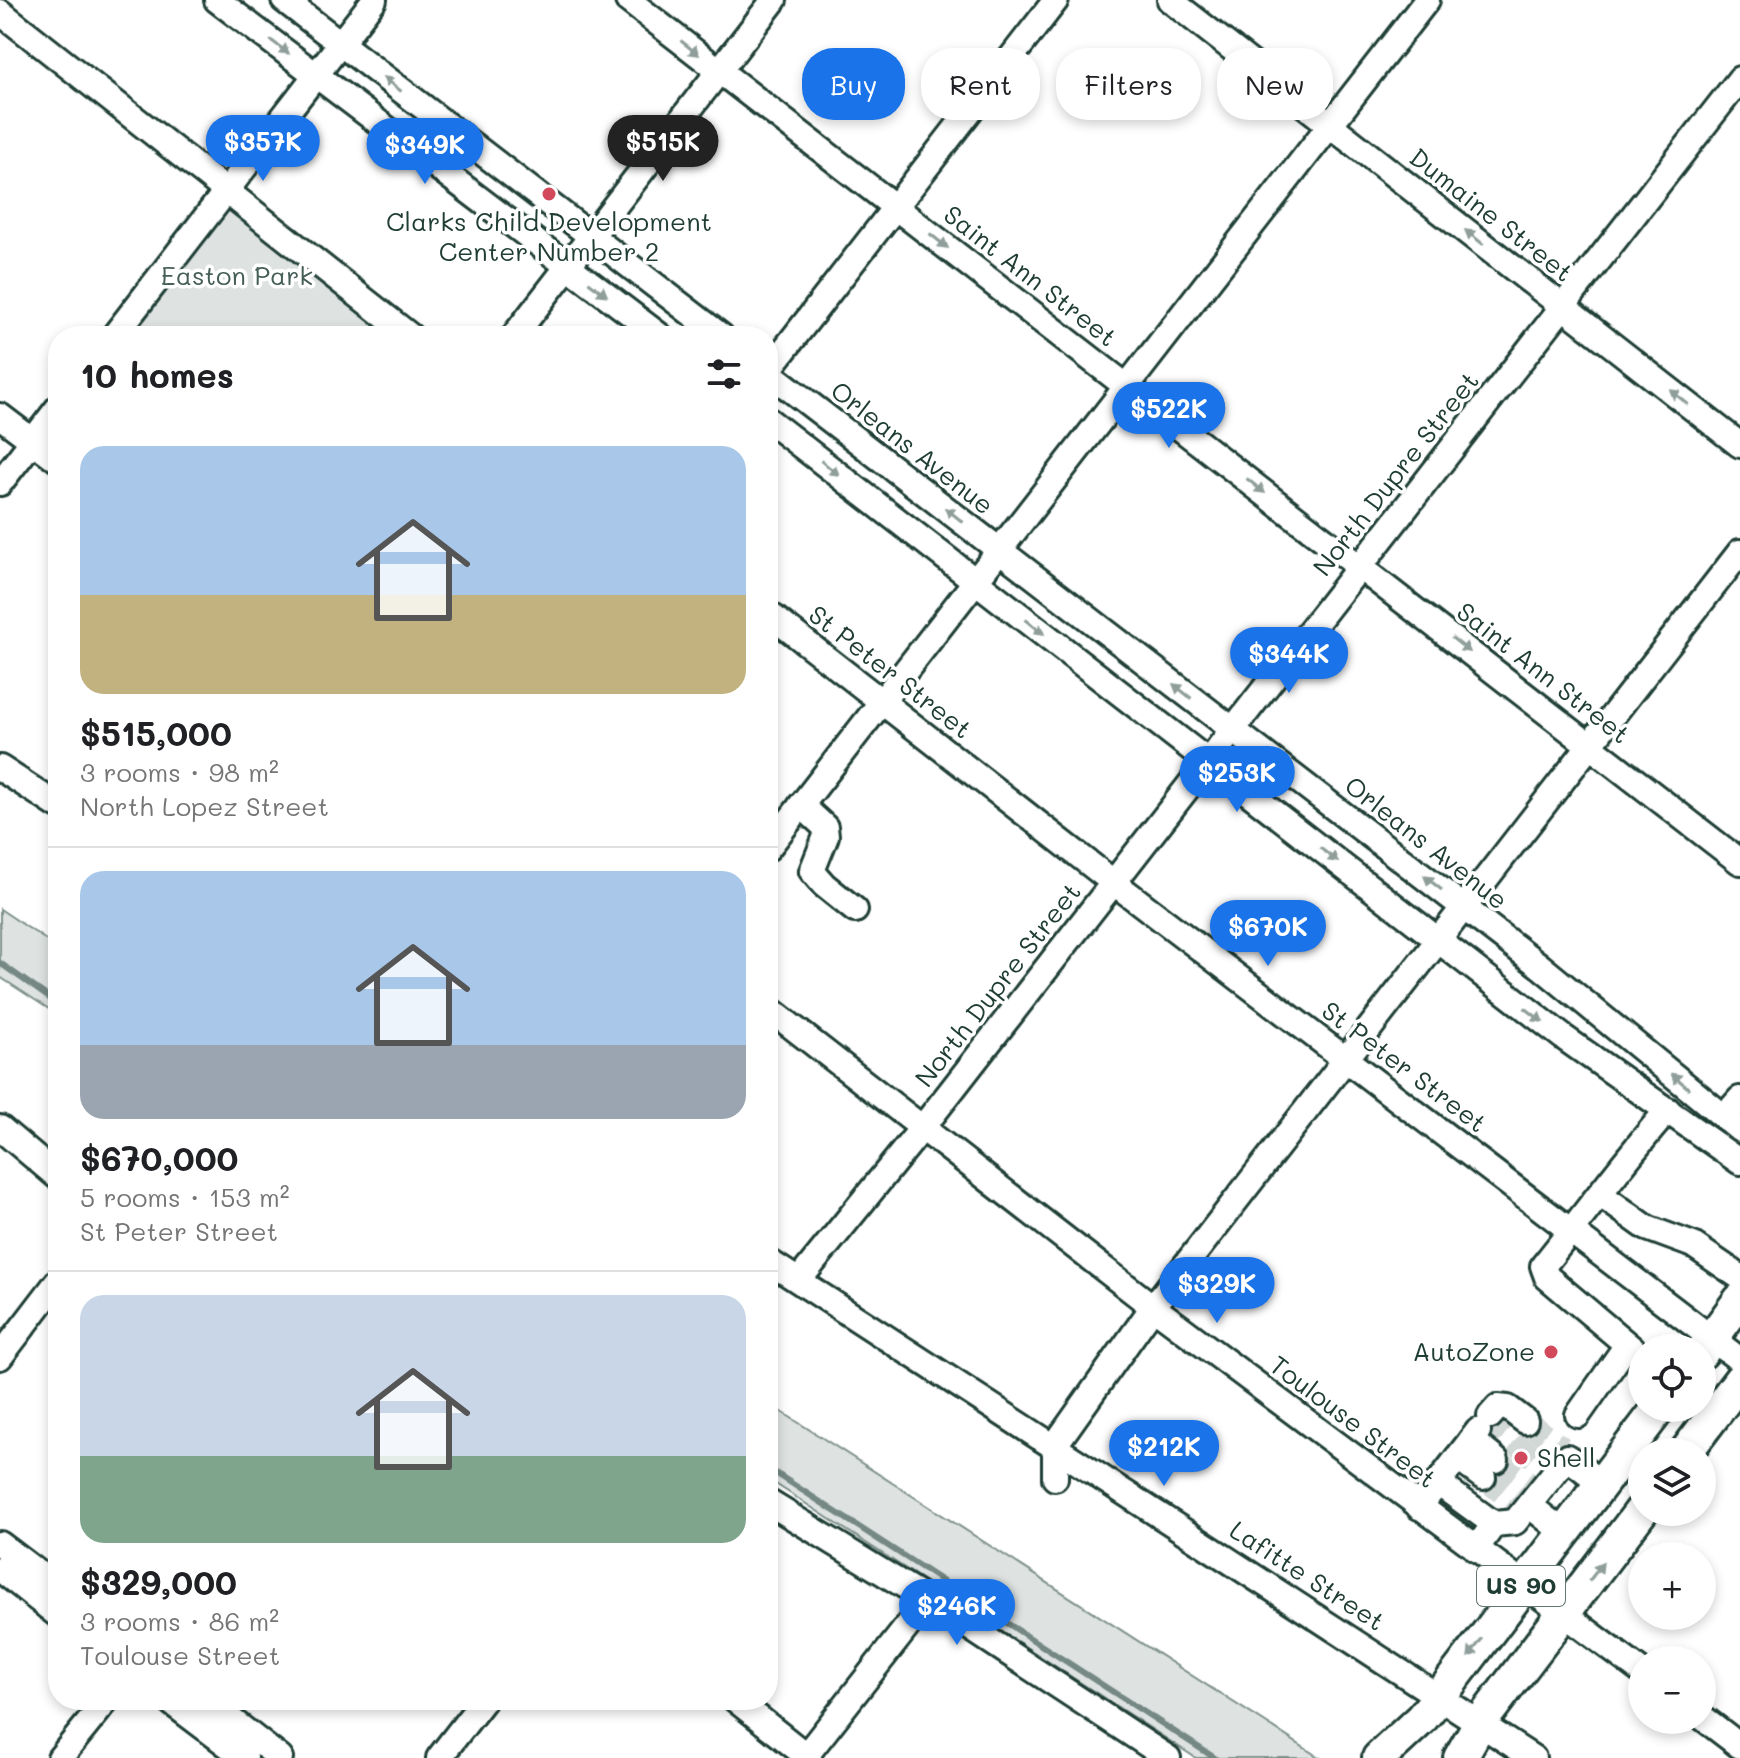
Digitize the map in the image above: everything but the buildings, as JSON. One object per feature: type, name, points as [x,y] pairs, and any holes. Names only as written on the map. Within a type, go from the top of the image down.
[{"type":"main road","points":[[1715,1334],[1740,1300]]},
{"type":"main road","points":[[1696,1438],[1740,1380]]},
{"type":"main road","name":"US 90","points":[[1379,1758],[1421,1719],[1440,1696],[1648,1422]]},
{"type":"main road","name":"US 90","points":[[1460,1758],[1480,1723],[1630,1526]]},
{"type":"street","points":[[217,0],[647,326]]},
{"type":"street","points":[[284,0],[708,326]]},
{"type":"street","points":[[122,326],[374,0]]},
{"type":"street","name":"Saint Ann Street","points":[[628,0],[1740,862]]},
{"type":"street","points":[[522,326],[774,0]]},
{"type":"street","points":[[778,359],[1056,0]]},
{"type":"street","name":"Dumaine Street","points":[[1170,0],[1740,445]]},
{"type":"street","points":[[778,835],[1427,0]]},
{"type":"street","points":[[0,12],[397,326]]},
{"type":"street","name":"North Dupre Street","points":[[799,1280],[923,1127],[1740,79]]},
{"type":"street","name":"Orleans Avenue","points":[[778,380],[1735,1116]]},
{"type":"street","points":[[0,416],[48,452]]},
{"type":"street","points":[[0,483],[48,421]]},
{"type":"street","points":[[778,428],[1563,1037],[1740,1162]]},
{"type":"street","points":[[1055,1478],[1055,1445],[1153,1307],[1740,552]]},
{"type":"street","name":"St Peter Street","points":[[778,621],[1113,882],[1572,1231],[1694,1334]]},
{"type":"street","points":[[0,768],[48,799]]},
{"type":"street","points":[[801,805],[825,827],[826,836],[812,871],[855,910]]},
{"type":"street","name":"Toulouse Street","points":[[778,1016],[1153,1307],[1628,1662]]},
{"type":"street","points":[[1628,1345],[1547,1277],[1543,1266],[1601,1195],[1625,1159],[1668,1110]]},
{"type":"street","points":[[0,1128],[48,1169]]},
{"type":"street","points":[[1601,1195],[1647,1228],[1693,1245],[1740,1277]]},
{"type":"street","name":"Lafitte Street","points":[[778,1267],[1533,1758]]},
{"type":"street","points":[[0,1357],[48,1294]]},
{"type":"street","name":"St Peter Street","points":[[1716,1349],[1740,1360]]},
{"type":"street","points":[[1578,1415],[1628,1359]]},
{"type":"street","points":[[1419,1507],[1498,1407],[1508,1408],[1525,1421]]},
{"type":"street","points":[[1474,1436],[1490,1468]]},
{"type":"street","points":[[1438,1483],[1494,1524],[1515,1522],[1564,1452],[1601,1483]]},
{"type":"street","points":[[1529,1499],[1563,1532]]},
{"type":"street","points":[[778,1508],[928,1600],[1168,1758]]},
{"type":"street","points":[[1476,1549],[1494,1524]]},
{"type":"street","points":[[0,1544],[48,1580]]},
{"type":"street","points":[[0,1569],[48,1607]]},
{"type":"street","points":[[748,1710],[806,1757],[928,1600]]},
{"type":"street","points":[[60,1758],[99,1710]]},
{"type":"street","points":[[181,1710],[245,1758]]},
{"type":"street","points":[[219,1710],[280,1758]]},
{"type":"street","points":[[439,1758],[476,1710]]},
{"type":"street","points":[[1716,1728],[1740,1746]]},
{"type":"green space","name":"Easton Park","points":[[226,193],[397,326],[122,326]]},
{"type":"green space","points":[[0,909],[48,941],[48,1008],[0,977]]},
{"type":"green space","points":[[778,1409],[1320,1758],[1196,1758],[778,1486]]},
{"type":"waterway","points":[[0,963],[48,997]]},
{"type":"waterway","points":[[778,1474],[1215,1758]]},
{"type":"tunnel","points":[[1485,1421],[1554,1472]]},
{"type":"tunnel","points":[[1525,1421],[1562,1448]]},
{"type":"tunnel","points":[[1496,1460],[1533,1486]]},
{"type":"tunnel","points":[[1483,1477],[1518,1505]]},
{"type":"place","name":"Clarks Child Development Center Number 2","points":[[549,194]]},
{"type":"place","name":"AutoZone","points":[[1551,1352]]},
{"type":"place","name":"Shell","points":[[1521,1458]]}]
